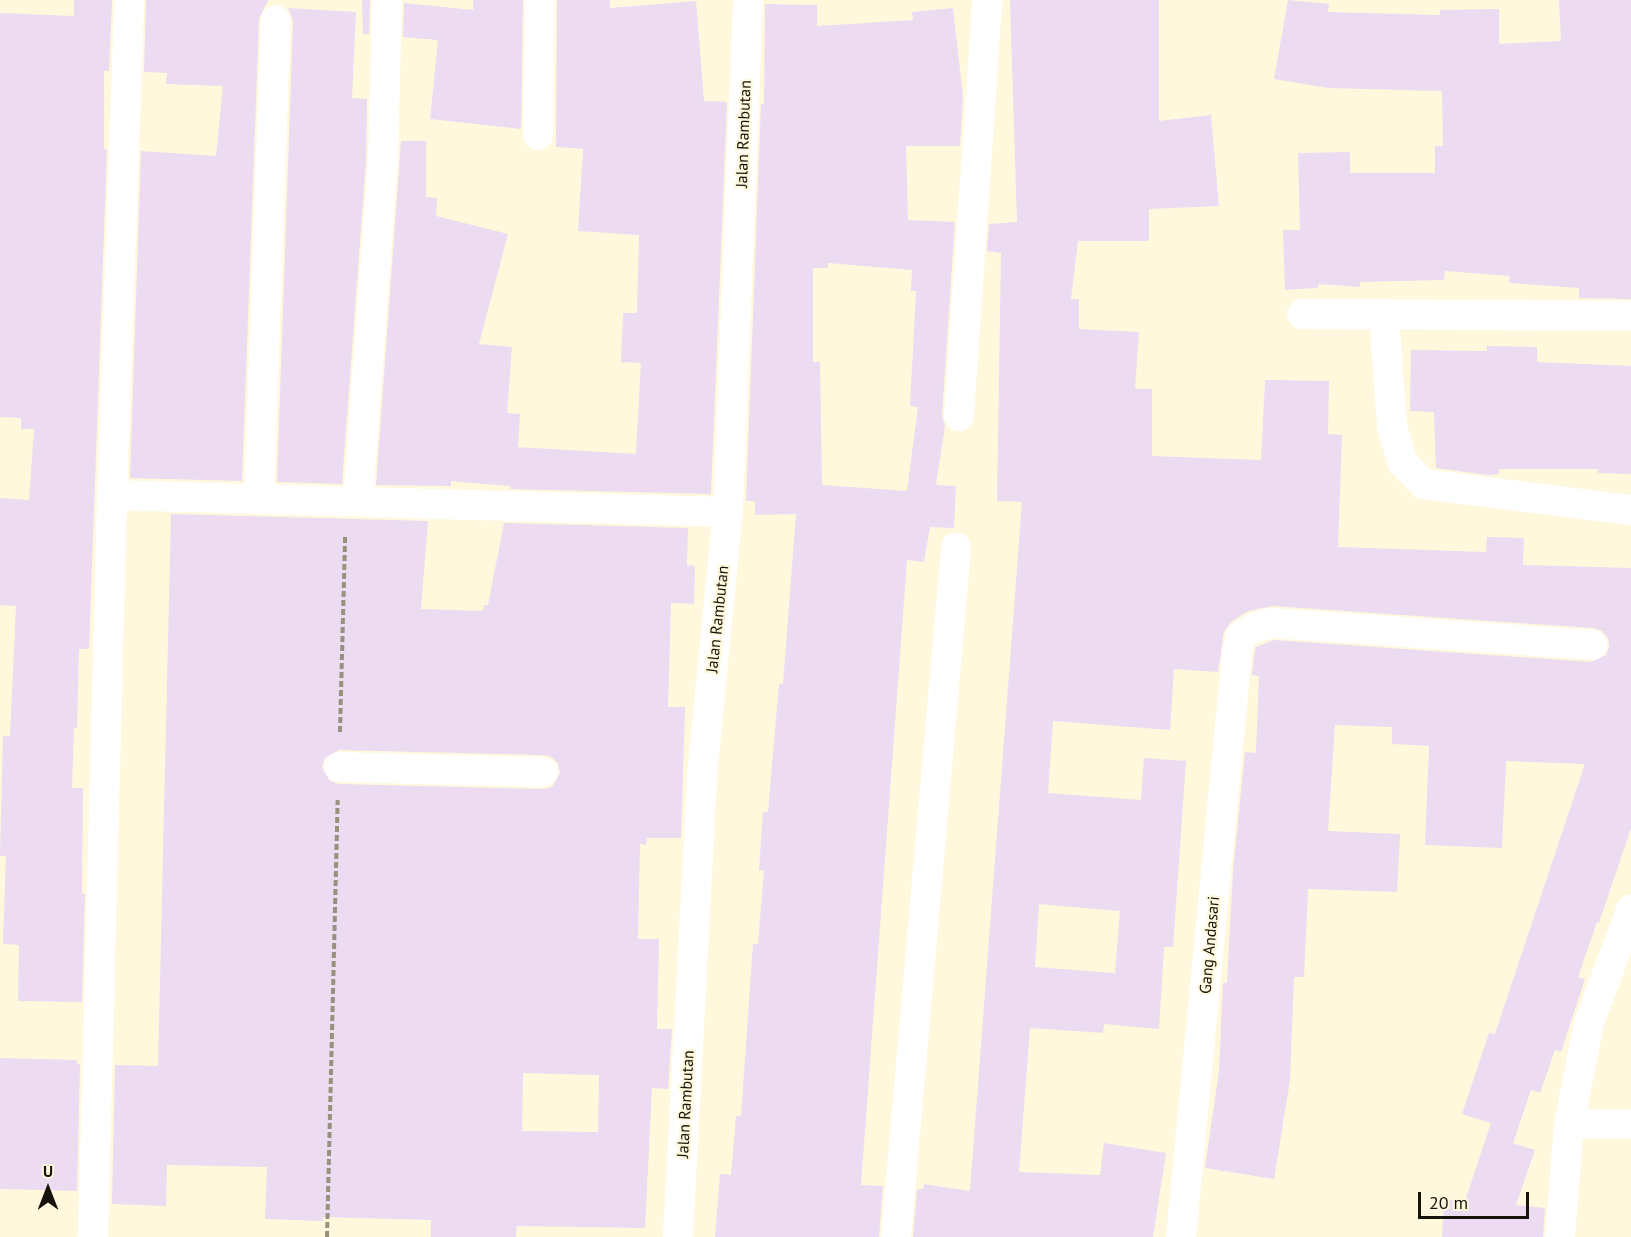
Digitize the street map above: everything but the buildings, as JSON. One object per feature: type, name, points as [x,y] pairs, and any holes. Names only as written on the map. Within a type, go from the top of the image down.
[{"type":"street","points":[[93,1237],[112,495],[129,0]]},
{"type":"street","points":[[352,501],[383,162],[387,0]]},
{"type":"street","points":[[538,135],[540,0]]},
{"type":"street","name":"Jalan Rambutan","points":[[678,1237],[702,776],[728,512],[748,0]]},
{"type":"street","points":[[959,416],[987,0]]},
{"type":"street","points":[[259,498],[276,20]]},
{"type":"street","points":[[1302,314],[1631,316]]},
{"type":"street","points":[[1384,314],[1392,425],[1402,462],[1424,484],[1631,510]]},
{"type":"street","points":[[112,495],[728,512]]},
{"type":"street","points":[[896,1237],[956,548]]},
{"type":"street","name":"Gang Andasari","points":[[1181,1237],[1237,653],[1241,636],[1253,628],[1272,623],[1592,645]]},
{"type":"street","points":[[339,767],[543,772]]},
{"type":"street","points":[[1560,1237],[1569,1124],[1589,1023],[1629,920]]},
{"type":"street","points":[[1569,1124],[1631,1124]]},
{"type":"path","points":[[327,1237],[339,767],[352,501]]}]
